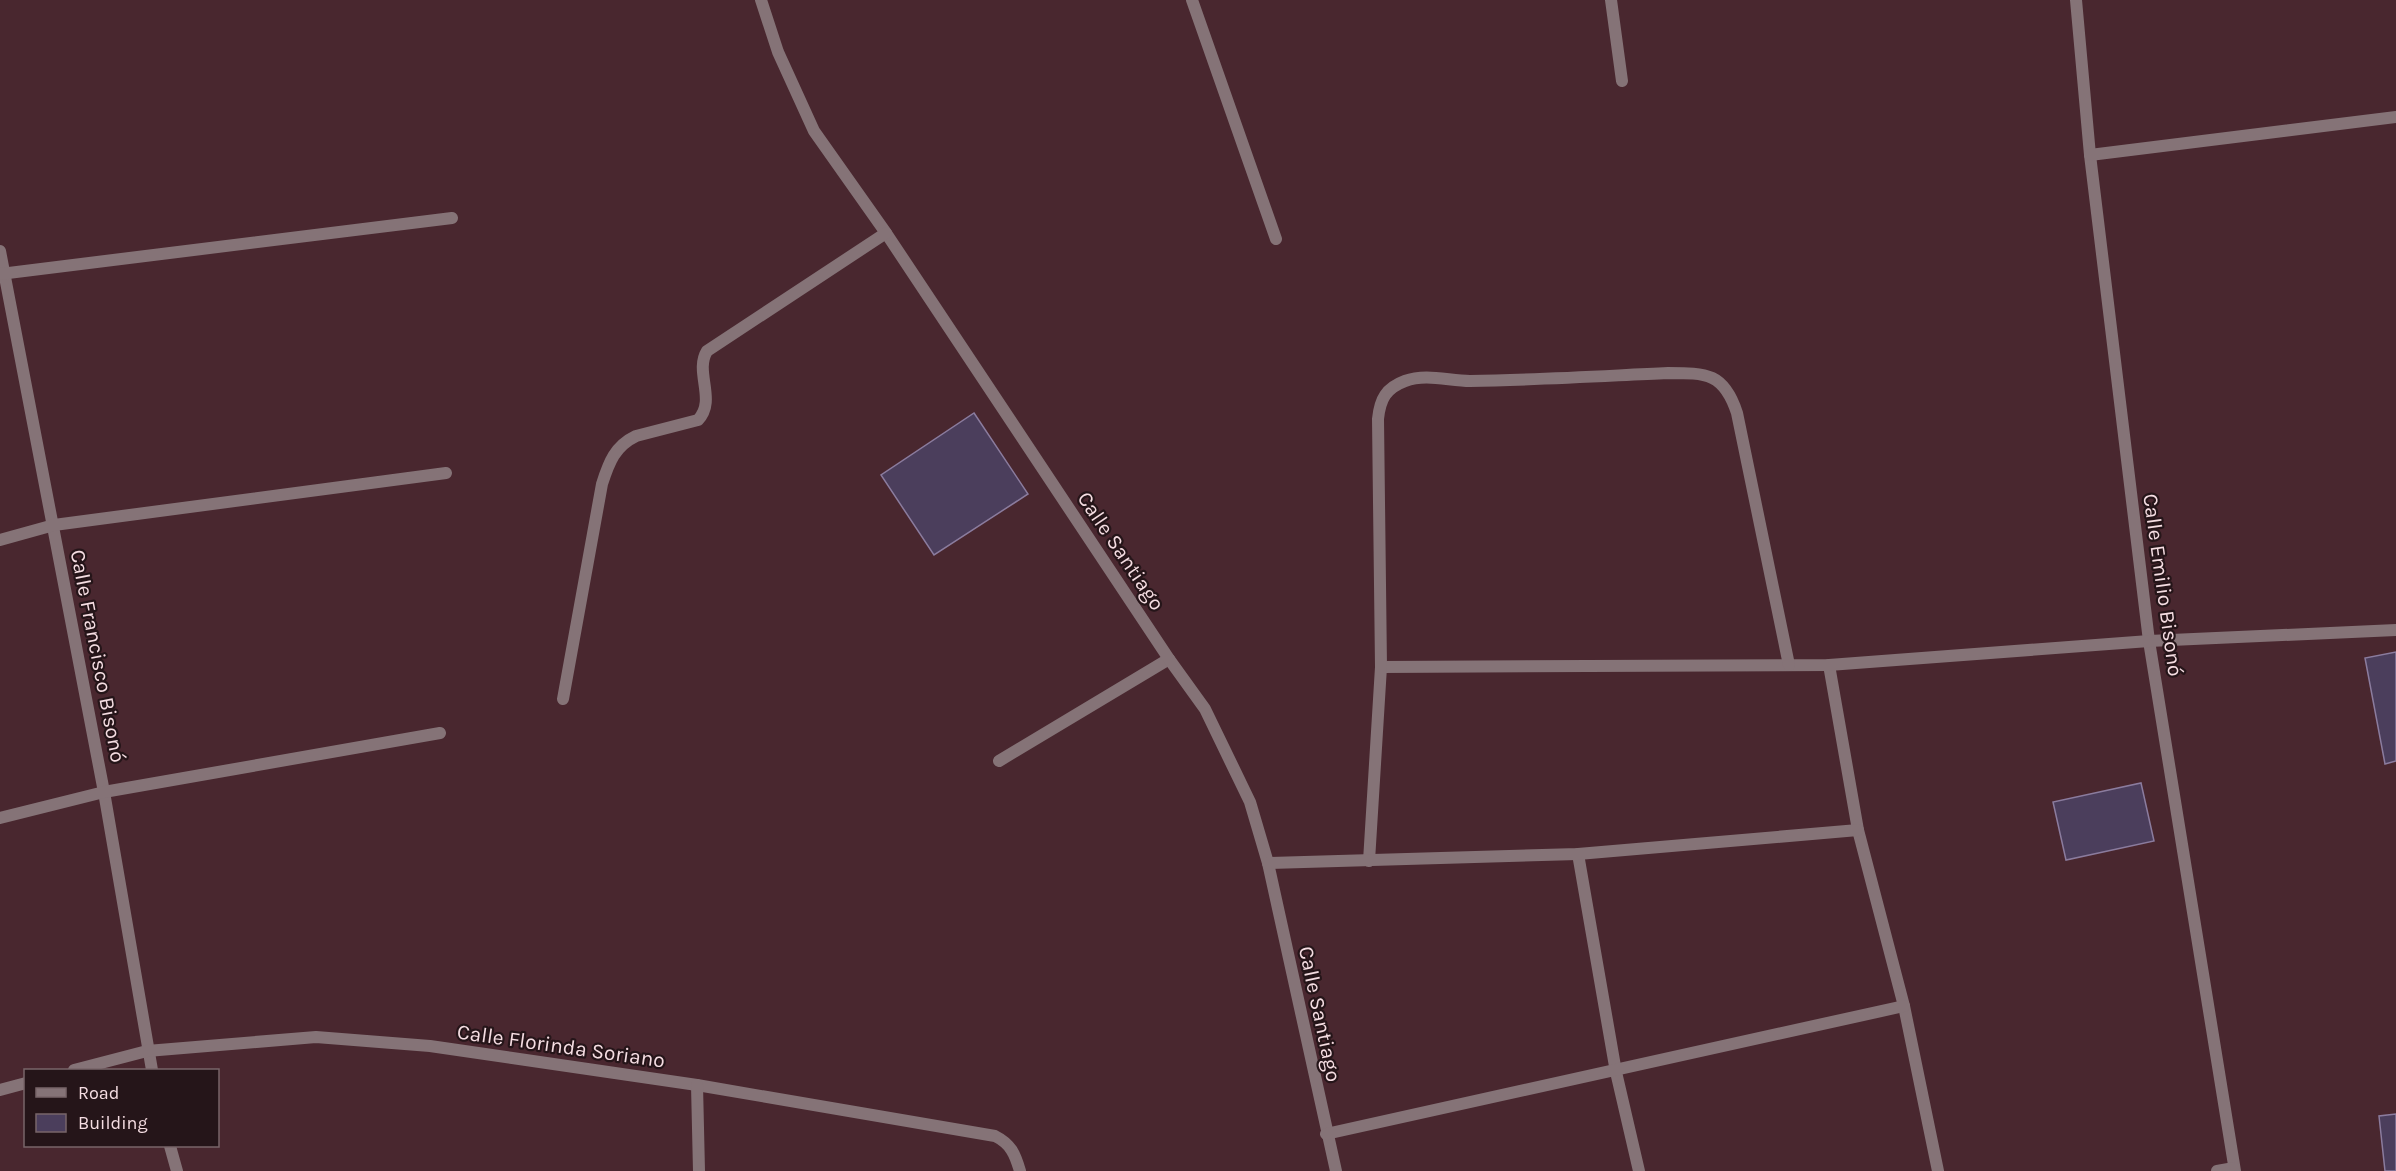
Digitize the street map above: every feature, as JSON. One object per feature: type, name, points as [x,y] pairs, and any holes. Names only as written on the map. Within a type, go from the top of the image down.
[{"type":"street","name":"Calle Santiago","points":[[760,0],[778,52],[814,131],[886,233],[1169,659],[1205,709],[1250,802],[1268,863],[1336,1171]]},
{"type":"street","points":[[1192,0],[1276,239]]},
{"type":"street","points":[[1611,0],[1622,81]]},
{"type":"street","name":"Calle Emilio Bisonó","points":[[2076,0],[2090,155],[2149,640],[2235,1169]]},
{"type":"street","points":[[2090,155],[2396,117]]},
{"type":"street","points":[[2,273],[452,218]]},
{"type":"street","points":[[563,699],[602,484],[612,456],[626,441],[636,436],[698,420],[707,406],[702,361],[707,351],[886,233]]},
{"type":"street","name":"Calle Francisco Bisonó","points":[[0,250],[2,273],[54,525],[104,792],[152,1069]]},
{"type":"street","points":[[1369,861],[1381,667],[1378,419],[1380,401],[1389,391],[1406,381],[1431,378],[1467,381],[1668,373],[1698,373],[1716,379],[1731,393],[1737,413],[1789,665]]},
{"type":"street","points":[[0,540],[54,525],[446,472]]},
{"type":"street","points":[[1381,667],[1829,665],[2149,640],[2396,630]]},
{"type":"street","points":[[999,761],[1169,659]]},
{"type":"street","points":[[1829,665],[1858,830],[1904,1006],[1938,1171]]},
{"type":"street","points":[[0,818],[104,792],[440,734]]},
{"type":"street","points":[[1268,863],[1578,854],[1858,830]]},
{"type":"street","points":[[1578,854],[1616,1072],[1640,1171]]},
{"type":"street","points":[[1326,1134],[1616,1072],[1904,1006]]},
{"type":"street","name":"Calle Florinda Soriano","points":[[81,1069],[147,1051],[316,1037],[430,1046],[697,1085],[995,1136],[1007,1142],[1015,1154],[1020,1171]]},
{"type":"street","points":[[0,1090],[24,1084]]},
{"type":"street","points":[[697,1085],[699,1171]]},
{"type":"street","points":[[170,1147],[177,1171]]},
{"type":"street","points":[[2217,1171],[2235,1169]]},
{"type":"building","points":[[974,413],[1028,494],[934,555],[881,475]]},
{"type":"building","points":[[2396,652],[2396,761],[2385,764],[2365,658]]},
{"type":"building","points":[[2141,783],[2154,841],[2066,860],[2053,802]]},
{"type":"building","points":[[2396,1114],[2396,1171],[2385,1171],[2379,1116]]}]
